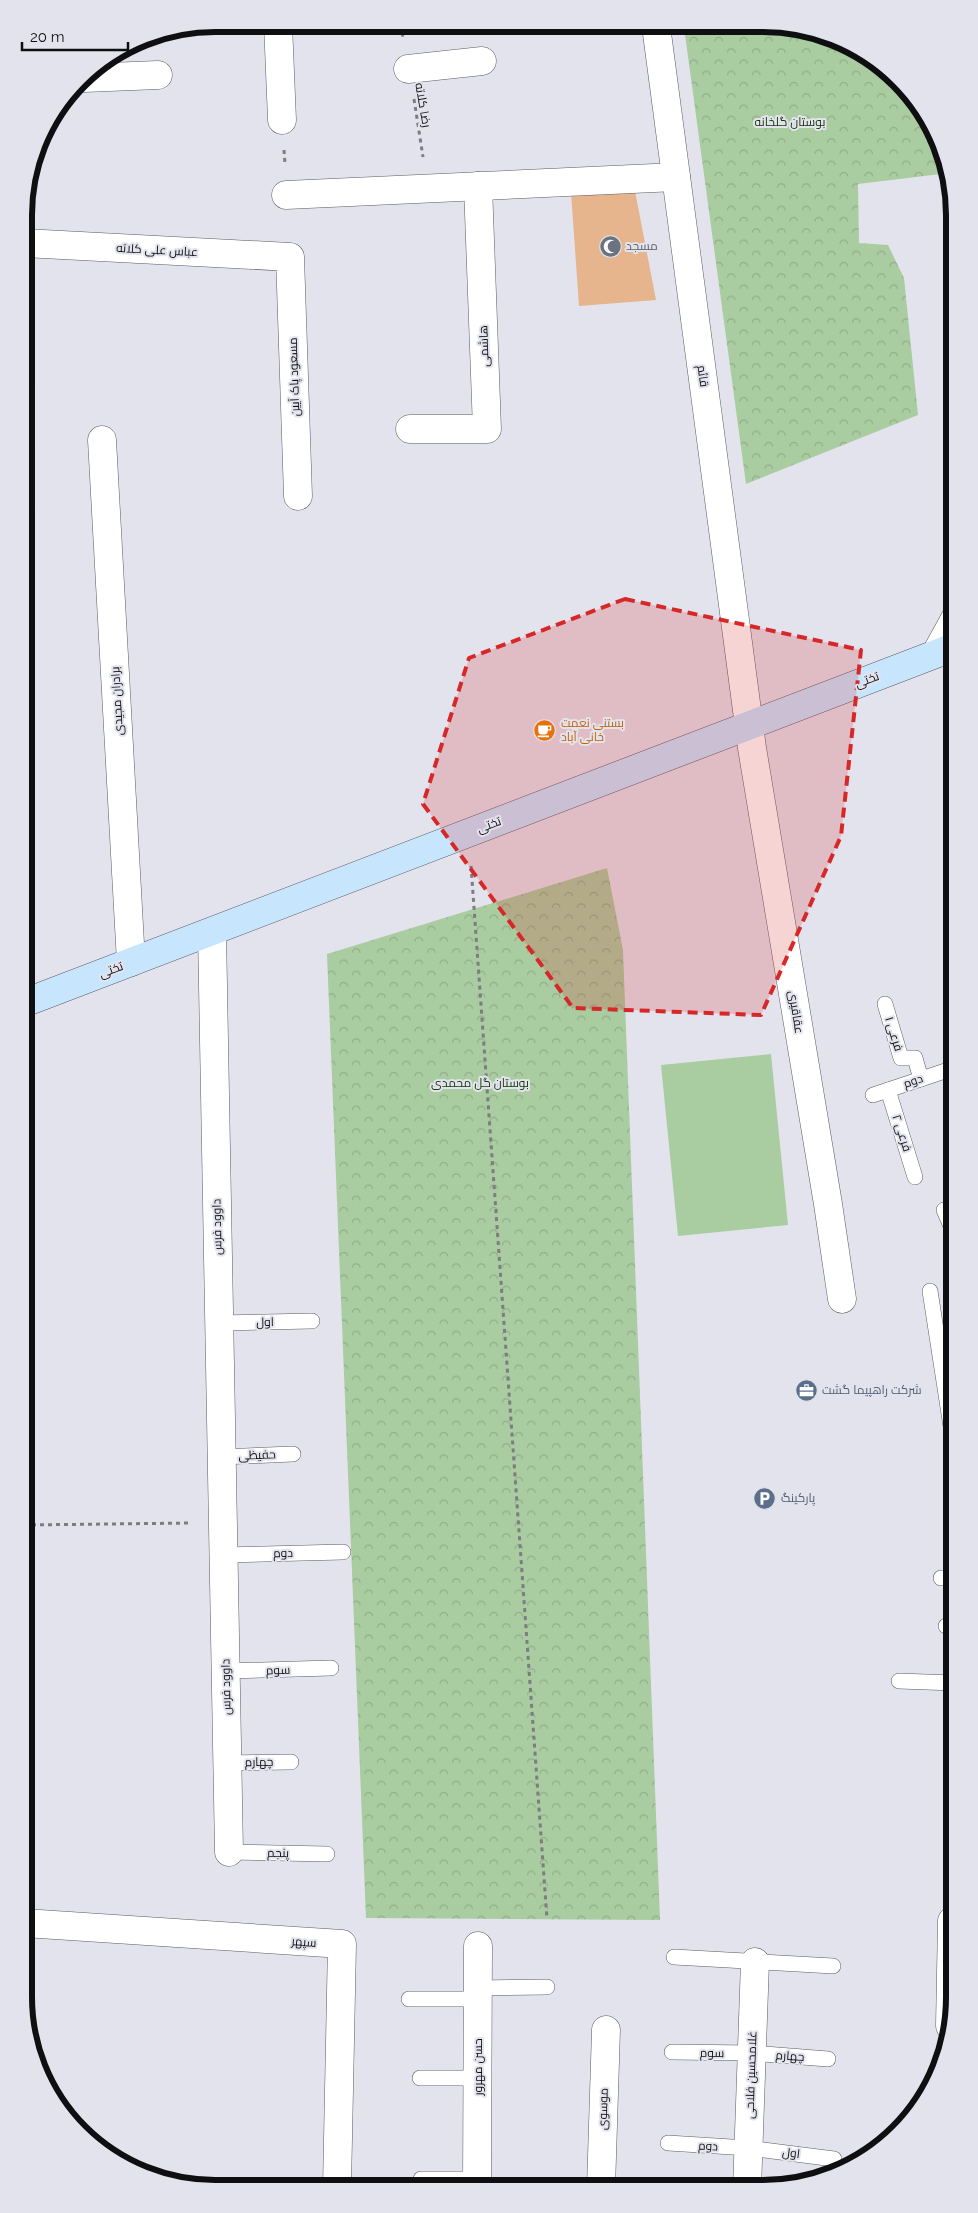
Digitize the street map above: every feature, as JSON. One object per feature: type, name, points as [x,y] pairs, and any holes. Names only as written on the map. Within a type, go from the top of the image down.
[{"type":"main road","name":"تختی","points":[[32,1000],[946,650]]},
{"type":"street","points":[[278,32],[282,120]]},
{"type":"street","name":"قائم","points":[[657,32],[749,726]]},
{"type":"street","points":[[408,69],[482,61]]},
{"type":"street","points":[[96,78],[158,75]]},
{"type":"street","points":[[286,195],[676,177]]},
{"type":"street","name":"هاشمی","points":[[410,430],[488,429],[478,186]]},
{"type":"street","name":"عباس علی کلاته","points":[[32,243],[290,257]]},
{"type":"street","name":"مسعود پاک آیین","points":[[290,257],[298,496]]},
{"type":"street","name":"برادران مجیدی","points":[[102,440],[131,962]]},
{"type":"street","name":"عقاقیری","points":[[749,726],[842,1299]]},
{"type":"street","name":"داوود فرس","points":[[212,932],[229,1852]]},
{"type":"street","name":"سپهر","points":[[32,1924],[342,1944],[337,2180]]},
{"type":"street","name":"حسن مهرور","points":[[477,2180],[478,1946]]},
{"type":"street","name":"غلامحسین فلاحی","points":[[747,2180],[755,1962]]},
{"type":"street","name":"موسوی","points":[[601,2180],[606,2030]]},
{"type":"lane","points":[[926,658],[946,621]]},
{"type":"lane","name":"فرعی ۱","points":[[885,1004],[901,1058],[915,1058],[921,1079]]},
{"type":"lane","name":"دوم","points":[[873,1095],[946,1071]]},
{"type":"lane","name":"فرعی ۲","points":[[888,1090],[915,1177]]},
{"type":"lane","points":[[944,1210],[946,1215]]},
{"type":"lane","points":[[930,1291],[946,1394]]},
{"type":"lane","name":"اول","points":[[219,1323],[312,1321]]},
{"type":"lane","name":"حفیظی","points":[[221,1457],[293,1454]]},
{"type":"lane","name":"دوم","points":[[223,1555],[343,1552]]},
{"type":"lane","name":"سوم","points":[[225,1671],[331,1668]]},
{"type":"lane","points":[[899,1681],[946,1683]]},
{"type":"lane","name":"چهارم","points":[[227,1763],[291,1762]]},
{"type":"lane","name":"پنجم","points":[[229,1852],[327,1854]]},
{"type":"lane","points":[[674,1957],[833,1966]]},
{"type":"lane","points":[[409,1999],[547,1987]]},
{"type":"lane","name":"سوم","points":[[672,2052],[752,2053]]},
{"type":"lane","name":"چهارم","points":[[752,2053],[828,2059]]},
{"type":"lane","points":[[420,2078],[478,2078]]},
{"type":"lane","name":"دوم","points":[[668,2143],[748,2148]]},
{"type":"lane","name":"اول","points":[[748,2148],[834,2159]]},
{"type":"lane","points":[[422,2179],[436,2180]]},
{"type":"path","name":"رضا کلاته","points":[[401,32],[429,188]]},
{"type":"path","points":[[468,833],[547,1919]]},
{"type":"path","points":[[32,1526],[223,1522]]},
{"type":"highlighted area","points":[[625,599],[861,650],[841,836],[761,1015],[573,1008],[423,804],[469,658]]},
{"type":"green space","name":"بوستان گلخانه","points":[[685,32],[763,32],[787,34],[822,42],[844,51],[874,70],[908,104],[927,134],[941,174],[858,184],[859,243],[888,245],[904,278],[918,415],[746,484]]},
{"type":"green space","name":"بوستان گل محمدی","points":[[607,868],[623,950],[660,1920],[366,1918],[327,954]]},
{"type":"green space","points":[[771,1054],[788,1225],[678,1236],[661,1065]]},
{"type":"building","name":"مسجد","points":[[635,191],[656,300],[579,306],[571,192]]},
{"type":"place","name":"مسجد","points":[[610,246]]},
{"type":"place","name":"بستنی نعمت خانی آباد","points":[[545,730]]},
{"type":"place","name":"شركت راهپيما گشت","points":[[806,1390]]},
{"type":"place","name":"پارکینگ","points":[[765,1498]]}]
